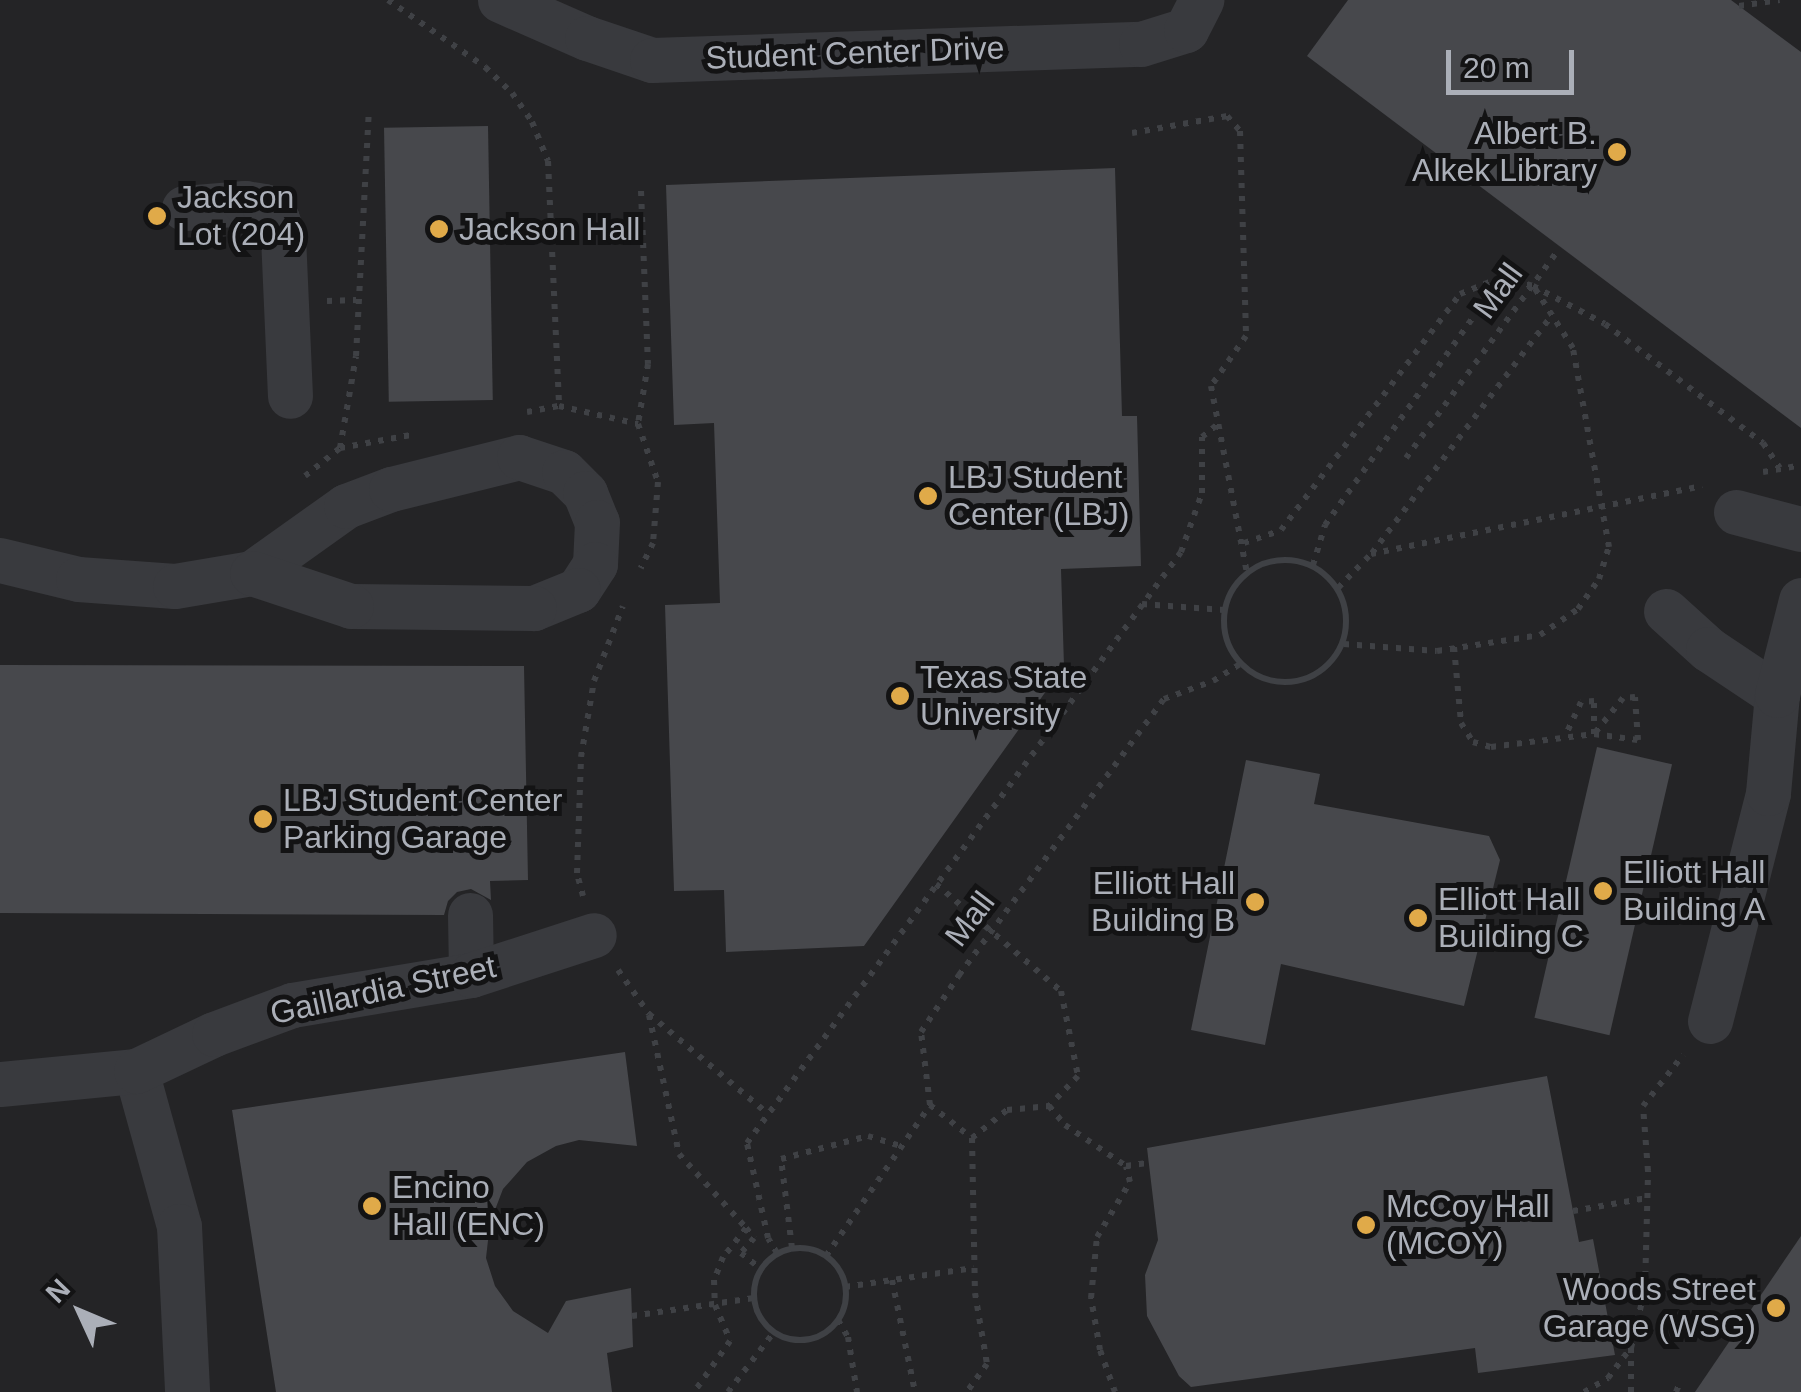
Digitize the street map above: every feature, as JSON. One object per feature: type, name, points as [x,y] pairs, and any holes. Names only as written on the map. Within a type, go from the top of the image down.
[{"type":"street","name":"Student Center Drive","points":[[500,0],[592,19],[652,60],[1141,44],[1186,30],[1200,0]]},
{"type":"street","points":[[184,208],[245,203],[264,206],[277,218],[282,236],[290,396]]},
{"type":"street","points":[[0,560],[78,578],[174,586],[252,573],[346,506],[392,488],[519,457],[564,472],[584,493],[597,522],[595,564],[578,590],[534,608],[351,606],[252,573]]},
{"type":"street","points":[[1730,491],[1801,529]]},
{"type":"street","points":[[1710,1021],[1784,796],[1777,695],[1801,600]]},
{"type":"street","points":[[1666,610],[1708,649],[1777,695]]},
{"type":"street","points":[[470,915],[472,976]]},
{"type":"street","name":"Gaillardia Street","points":[[0,1084],[136,1071],[214,1034],[292,1005],[472,976],[594,935]]},
{"type":"street","points":[[136,1071],[180,1226],[186,1392]]},
{"type":"path","points":[[388,0],[485,67],[512,93],[532,122],[548,161],[559,406]]},
{"type":"path","points":[[1739,3],[1749,0]]},
{"type":"path","points":[[1739,3],[1780,0]]},
{"type":"path","points":[[340,448],[356,356],[369,110]]},
{"type":"path","points":[[1132,133],[1227,116],[1240,131],[1246,336],[1211,386],[1247,573]]},
{"type":"path","points":[[638,575],[653,543],[658,482],[638,424],[648,364],[641,191]]},
{"type":"path","name":"Mall","points":[[1406,458],[1559,248]]},
{"type":"path","points":[[1244,544],[1282,530],[1460,294],[1502,276],[1533,286],[1606,324],[1764,444],[1780,468]]},
{"type":"path","points":[[1313,565],[1325,525],[1502,276]]},
{"type":"path","points":[[1344,644],[1421,652],[1540,635],[1578,609],[1599,579],[1609,547],[1573,348],[1533,286]]},
{"type":"path","points":[[1338,588],[1372,554],[1552,315]]},
{"type":"path","points":[[777,1253],[768,1238],[747,1143],[1181,552],[1202,492],[1202,437],[1218,422]]},
{"type":"path","points":[[1372,554],[1604,508],[1730,491],[1780,468],[1801,465]]},
{"type":"path","points":[[1284,560],[1313,565],[1338,588],[1347,614],[1344,644],[1329,663],[1307,677],[1281,681],[1259,676],[1240,664],[1224,629],[1224,610],[1233,588],[1247,573],[1284,560]]},
{"type":"path","points":[[630,591],[594,682],[580,757],[578,873],[594,935],[649,1014],[768,1114]]},
{"type":"path","points":[[1142,604],[1224,610]]},
{"type":"path","points":[[1454,647],[1461,722],[1473,742],[1491,747],[1594,734],[1638,740],[1635,697],[1623,698],[1594,734]]},
{"type":"path","name":"Mall","points":[[930,1105],[921,1032],[1164,699],[1212,681],[1240,664]]},
{"type":"path","points":[[1565,736],[1581,702],[1594,701],[1594,734]]},
{"type":"path","points":[[936,884],[1061,992],[1078,1076],[1050,1106],[1008,1110],[972,1138]]},
{"type":"path","points":[[649,1014],[679,1154],[754,1238],[742,1253],[761,1269]]},
{"type":"path","points":[[1630,1392],[1631,1348],[1644,1289],[1643,1106],[1710,1021]]},
{"type":"path","points":[[826,1256],[930,1105],[972,1138]]},
{"type":"path","points":[[1050,1106],[1065,1126],[1126,1166],[1147,1163]]},
{"type":"path","points":[[792,1248],[781,1159],[868,1136],[903,1147]]},
{"type":"path","points":[[967,1392],[987,1364],[974,1268],[972,1138]]},
{"type":"path","points":[[1115,1392],[1100,1350],[1091,1298],[1098,1237],[1130,1182],[1126,1166]]},
{"type":"path","points":[[1574,1211],[1646,1198]]},
{"type":"path","points":[[694,1392],[730,1342],[715,1305],[714,1280],[723,1257],[746,1228]]},
{"type":"path","points":[[804,1247],[826,1256],[837,1265],[845,1287],[838,1320],[828,1330],[801,1340],[774,1332],[764,1323],[754,1298],[761,1269],[777,1253],[792,1248],[804,1247]]},
{"type":"path","points":[[845,1287],[974,1268]]},
{"type":"path","points":[[892,1280],[915,1392]]},
{"type":"path","points":[[632,1316],[754,1298]]},
{"type":"path","points":[[838,1320],[848,1337],[856,1392]]},
{"type":"path","points":[[728,1392],[774,1332]]},
{"type":"path","points":[[1584,1392],[1608,1378],[1631,1348]]},
{"type":"path","points":[[1676,1392],[1680,1382]]},
{"type":"shaded area","name":"Texas State University","points":[[0,0],[1801,0],[1801,1392],[0,1392]]},
{"type":"building","name":"Albert B. Alkek Library","points":[[1348,0],[1731,0],[1801,52],[1801,428],[1307,56]]},
{"type":"building","name":"Jackson Hall","points":[[488,126],[493,400],[389,402],[384,128]]},
{"type":"building","name":"LBJ Student Center (LBJ)","points":[[1115,168],[1122,416],[1137,416],[1141,566],[1061,569],[1064,666],[864,946],[726,952],[724,890],[674,891],[665,605],[720,603],[714,423],[674,425],[666,185]]},
{"type":"building","name":"LBJ Student Center Parking Garage","points":[[0,665],[524,666],[528,880],[490,881],[491,900],[471,889],[457,892],[448,901],[444,915],[0,913]]},
{"type":"building","name":"Elliott Hall Building A","points":[[1597,747],[1672,764],[1609,1035],[1534,1018]]},
{"type":"building","points":[[1246,760],[1320,774],[1314,804],[1489,836],[1500,860],[1464,1006],[1281,964],[1265,1045],[1191,1030]]},
{"type":"building","name":"Encino Hall (ENC)","points":[[625,1052],[637,1146],[579,1140],[556,1146],[527,1162],[503,1189],[490,1223],[486,1258],[495,1286],[513,1311],[548,1333],[566,1301],[631,1288],[633,1347],[607,1353],[612,1392],[276,1392],[232,1110]]},
{"type":"building","name":"McCoy Hall (MCOY)","points":[[1547,1076],[1579,1242],[1593,1239],[1615,1355],[1478,1373],[1475,1348],[1191,1387],[1179,1376],[1147,1316],[1145,1275],[1158,1240],[1147,1148]]},
{"type":"building","name":"Woods Street Garage (WSG)","points":[[1801,1236],[1801,1392],[1695,1392]]},
{"type":"place","name":"Albert B. Alkek Library","points":[[1617,152]]},
{"type":"place","name":"Jackson Lot (204)","points":[[157,216]]},
{"type":"place","name":"Jackson Hall","points":[[439,229]]},
{"type":"place","name":"LBJ Student Center (LBJ)","points":[[928,496]]},
{"type":"place","name":"Texas State University","points":[[900,696]]},
{"type":"place","name":"LBJ Student Center Parking Garage","points":[[263,819]]},
{"type":"place","name":"Elliott Hall Building A","points":[[1603,891]]},
{"type":"place","name":"Elliott Hall Building B","points":[[1255,902]]},
{"type":"place","name":"Elliott Hall Building C","points":[[1418,918]]},
{"type":"place","name":"Encino Hall (ENC)","points":[[372,1206]]},
{"type":"place","name":"McCoy Hall (MCOY)","points":[[1366,1225]]},
{"type":"place","name":"Woods Street Garage (WSG)","points":[[1776,1308]]}]
